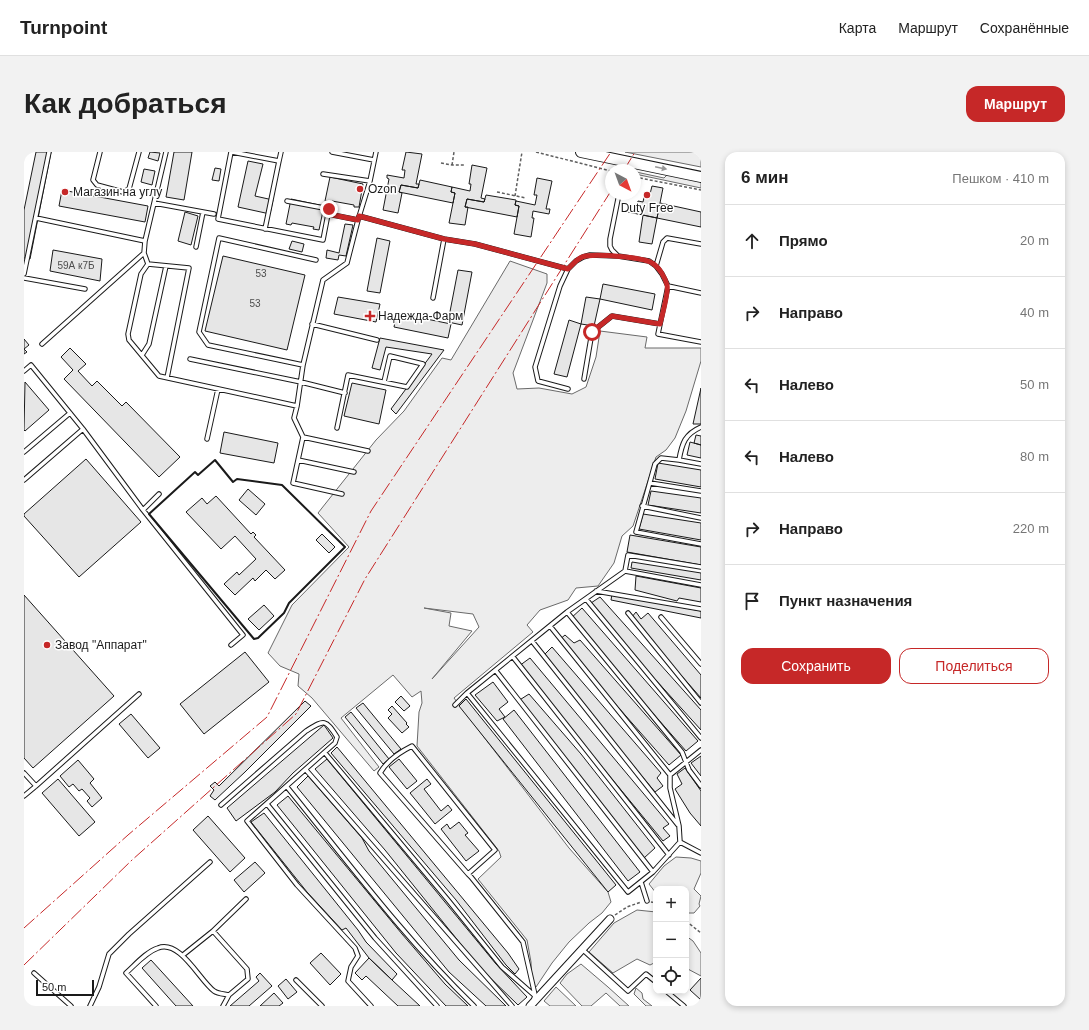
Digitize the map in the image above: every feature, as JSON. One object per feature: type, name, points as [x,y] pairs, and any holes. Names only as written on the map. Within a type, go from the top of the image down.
[{"type":"main road","points":[[581,152],[620,164]]},
{"type":"main road","points":[[641,168],[701,176]]},
{"type":"street","points":[[533,1001],[610,919]]},
{"type":"lane","points":[[24,274],[49,152]]},
{"type":"lane","points":[[100,152],[93,180],[96,185],[123,192],[129,189],[139,152]]},
{"type":"lane","points":[[148,264],[144,253],[145,241],[166,152]]},
{"type":"lane","points":[[279,161],[232,152],[218,219],[323,240],[329,209],[287,200]]},
{"type":"lane","points":[[266,229],[281,152]]},
{"type":"lane","points":[[332,152],[352,154],[374,160]]},
{"type":"lane","points":[[342,494],[293,483],[303,437],[294,418],[298,406],[302,365],[323,280],[347,263],[370,181],[376,152]]},
{"type":"lane","points":[[323,174],[370,181]]},
{"type":"lane","points":[[618,200],[610,239],[612,250],[618,256]]},
{"type":"lane","points":[[154,203],[214,214]]},
{"type":"lane","points":[[196,247],[203,212]]},
{"type":"lane","points":[[328,214],[359,218],[444,239],[475,244],[568,269]]},
{"type":"lane","points":[[36,218],[145,241]]},
{"type":"lane","points":[[302,365],[208,346],[199,332],[219,238],[316,260]]},
{"type":"lane","points":[[656,266],[663,242],[667,238],[701,244]]},
{"type":"lane","points":[[433,298],[444,239]]},
{"type":"lane","points":[[42,344],[144,253]]},
{"type":"lane","points":[[568,389],[538,381],[535,367],[560,286],[568,269],[582,257],[590,255],[618,256],[649,261],[656,266],[668,286],[658,334],[701,342]]},
{"type":"lane","points":[[148,264],[189,268],[167,378]]},
{"type":"lane","points":[[148,264],[141,274],[128,334],[129,340],[159,376],[298,406]]},
{"type":"lane","points":[[142,356],[149,344],[166,266]]},
{"type":"lane","points":[[24,278],[85,289]]},
{"type":"lane","points":[[668,286],[701,293]]},
{"type":"lane","points":[[584,379],[592,332],[612,316],[660,324]]},
{"type":"lane","points":[[312,324],[377,340]]},
{"type":"lane","points":[[337,428],[348,375],[407,387],[424,364],[390,356],[384,382]]},
{"type":"lane","points":[[190,359],[345,393]]},
{"type":"lane","points":[[24,371],[31,365],[83,429],[142,510],[242,635],[231,645]]},
{"type":"lane","points":[[207,440],[218,389]]},
{"type":"lane","points":[[24,452],[70,413]]},
{"type":"lane","points":[[679,460],[681,445],[692,431],[701,427]]},
{"type":"lane","points":[[24,480],[83,429]]},
{"type":"lane","points":[[303,437],[368,451]]},
{"type":"lane","points":[[701,464],[661,458],[655,464],[642,506],[636,532],[701,544]]},
{"type":"lane","points":[[298,460],[354,472]]},
{"type":"lane","points":[[650,483],[701,491]]},
{"type":"lane","points":[[142,510],[159,494]]},
{"type":"lane","points":[[642,506],[701,518]]},
{"type":"lane","points":[[625,571],[628,554],[701,567]]},
{"type":"lane","points":[[455,705],[566,612],[625,571],[701,584]]},
{"type":"lane","points":[[596,591],[701,608]]},
{"type":"lane","points":[[586,599],[701,738]]},
{"type":"lane","points":[[566,612],[682,752],[689,770],[701,786]]},
{"type":"lane","points":[[628,613],[701,704]]},
{"type":"lane","points":[[661,617],[701,664]]},
{"type":"lane","points":[[468,693],[628,892],[641,882],[653,872],[680,842],[679,826],[670,788],[670,775],[550,626]]},
{"type":"lane","points":[[532,641],[679,826]]},
{"type":"lane","points":[[513,657],[669,855]]},
{"type":"lane","points":[[496,671],[653,872]]},
{"type":"lane","points":[[24,796],[138,694]]},
{"type":"lane","points":[[221,805],[306,731],[324,722],[329,724],[337,737],[335,743],[247,821],[296,885],[356,948],[358,956],[351,967],[348,981],[370,1006]]},
{"type":"lane","points":[[468,874],[495,850],[412,746],[404,750],[384,766],[380,773],[468,874],[523,942],[533,1001]]},
{"type":"lane","points":[[670,775],[701,750]]},
{"type":"lane","points":[[325,753],[502,967],[533,1001]]},
{"type":"lane","points":[[306,770],[512,1006]]},
{"type":"lane","points":[[24,773],[36,786]]},
{"type":"lane","points":[[287,787],[392,917],[448,981],[474,1006]]},
{"type":"lane","points":[[267,804],[375,938],[437,1006]]},
{"type":"lane","points":[[680,842],[701,853]]},
{"type":"lane","points":[[90,1006],[99,987],[109,954],[129,934],[210,862]]},
{"type":"lane","points":[[641,882],[647,901]]},
{"type":"lane","points":[[183,955],[212,931],[246,899]]},
{"type":"lane","points":[[212,931],[247,969],[248,979],[229,995],[223,1006]]},
{"type":"lane","points":[[156,1006],[126,973],[150,952],[160,947],[169,948],[183,955],[215,992],[229,995]]},
{"type":"lane","points":[[582,949],[628,991],[646,974],[653,980]]},
{"type":"lane","points":[[34,973],[71,1006]]},
{"type":"lane","points":[[296,980],[322,1006]]},
{"type":"lane","points":[[670,994],[684,1006]]},
{"type":"path","points":[[452,165],[454,152]]},
{"type":"path","points":[[515,196],[522,152]]},
{"type":"path","points":[[536,152],[605,169]]},
{"type":"path","points":[[441,163],[464,165]]},
{"type":"path","points":[[641,178],[701,190]]},
{"type":"path","points":[[497,192],[526,198]]},
{"type":"path","points":[[610,919],[627,907],[647,901],[653,902]]},
{"type":"path","points":[[688,922],[701,933]]},
{"type":"shaded area","points":[[625,152],[701,152],[701,167]]},
{"type":"shaded area","points":[[641,173],[664,178],[669,173],[701,180],[701,188],[641,175]]},
{"type":"shaded area","points":[[510,261],[547,274],[547,283],[513,373],[517,389],[539,388],[572,394],[586,387],[596,357],[600,331],[647,337],[645,348],[701,348],[701,361],[686,411],[675,438],[666,450],[656,457],[633,526],[622,536],[614,563],[598,586],[576,588],[568,600],[540,610],[527,625],[533,632],[454,698],[569,848],[608,892],[611,902],[602,913],[569,942],[552,963],[536,987],[532,985],[531,962],[527,940],[478,879],[501,857],[499,851],[417,746],[419,712],[422,703],[421,691],[412,697],[393,675],[341,718],[379,767],[374,771],[312,698],[298,686],[299,674],[280,666],[268,653],[292,605],[349,547],[318,513],[376,440],[404,411],[442,358],[451,360]],"holes":[[[424,608],[473,614],[479,627],[432,679],[472,631],[449,626],[451,613]]]},
{"type":"shaded area","points":[[676,857],[691,858],[701,861],[701,873],[694,889],[701,896],[700,906],[694,913],[689,913],[689,886],[653,886],[653,889],[649,884],[664,866]]},
{"type":"shaded area","points":[[637,910],[653,912],[653,964],[650,965],[637,959],[613,973],[589,952],[614,923]]},
{"type":"shaded area","points":[[689,938],[693,941],[701,953],[701,976],[689,970]]},
{"type":"shaded area","points":[[581,964],[629,1006],[620,1006],[606,993],[591,1006],[582,1006],[560,983],[567,974]]},
{"type":"shaded area","points":[[556,987],[576,1006],[550,1006],[544,1001]]},
{"type":"shaded area","points":[[636,988],[642,993],[643,999],[652,1006],[646,1006],[634,994]]},
{"type":"building","points":[[36,152],[51,152],[30,259],[24,258],[24,210]]},
{"type":"building","points":[[150,152],[160,153],[158,161],[148,158]]},
{"type":"building","points":[[174,152],[192,152],[184,200],[166,197]]},
{"type":"building","points":[[406,152],[422,154],[416,184],[419,184],[418,188],[401,185],[399,192],[402,193],[398,213],[383,210],[389,179],[387,178],[387,175],[404,178],[405,170],[402,170]]},
{"type":"building","points":[[248,161],[263,164],[255,196],[273,200],[270,214],[238,207]]},
{"type":"building","points":[[472,165],[487,168],[481,198],[485,199],[484,202],[467,199],[465,207],[468,207],[465,225],[449,223],[455,193],[451,192],[452,187],[470,191],[471,184],[469,184]]},
{"type":"building","points":[[215,168],[221,169],[219,181],[212,180]]},
{"type":"building","points":[[144,169],[155,171],[152,185],[141,182]]},
{"type":"building","points":[[330,177],[363,184],[359,207],[332,201],[325,201]]},
{"type":"building","points":[[537,178],[552,181],[546,209],[550,209],[549,214],[533,211],[532,218],[534,218],[531,237],[514,234],[519,206],[515,205],[516,201],[535,205],[537,195],[534,195]]},
{"type":"building","points":[[420,180],[452,187],[451,192],[455,193],[453,203],[399,192],[401,185],[418,188]]},
{"type":"building","points":[[652,186],[663,188],[657,218],[628,212],[629,205],[637,207],[638,201],[643,202],[645,193],[650,194]]},
{"type":"building","points":[[62,190],[148,206],[145,222],[59,206]]},
{"type":"building","points":[[486,195],[516,200],[515,205],[519,206],[517,217],[465,207],[467,199],[484,202]]},
{"type":"building","points":[[291,199],[324,206],[319,230],[313,229],[314,227],[292,223],[291,225],[286,224]]},
{"type":"building","points":[[660,203],[701,212],[701,227],[657,218]]},
{"type":"building","points":[[185,212],[198,216],[191,245],[178,241]]},
{"type":"building","points":[[643,215],[657,218],[652,244],[639,242]]},
{"type":"building","points":[[345,224],[353,225],[346,256],[339,255],[338,260],[326,258],[327,250],[339,253]]},
{"type":"building","points":[[377,238],[390,241],[380,293],[367,291]]},
{"type":"building","points":[[292,241],[304,244],[302,252],[289,249]]},
{"type":"building","points":[[53,250],[102,259],[100,281],[50,271]]},
{"type":"building","points":[[223,256],[305,275],[287,350],[205,331]]},
{"type":"building","points":[[458,270],[472,272],[462,325],[448,322]]},
{"type":"building","points":[[603,284],[655,294],[652,310],[600,299]]},
{"type":"building","points":[[338,297],[380,304],[376,322],[334,314]]},
{"type":"building","points":[[586,297],[600,299],[594,326],[581,324]]},
{"type":"building","points":[[397,313],[451,324],[448,338],[394,327]]},
{"type":"building","points":[[569,320],[581,324],[567,377],[554,374]]},
{"type":"building","points":[[380,338],[444,350],[396,414],[391,409],[432,354],[386,347],[380,370],[372,368]]},
{"type":"building","points":[[24,339],[29,345],[24,349]]},
{"type":"building","points":[[70,348],[86,364],[78,371],[92,386],[97,381],[122,406],[126,402],[180,457],[159,477],[64,379],[73,370],[61,357]]},
{"type":"building","points":[[25,382],[49,410],[25,431],[24,430]]},
{"type":"building","points":[[352,383],[386,390],[379,424],[344,416]]},
{"type":"building","points":[[701,388],[701,424],[693,424]]},
{"type":"building","points":[[224,432],[278,443],[274,463],[220,453]]},
{"type":"building","points":[[696,435],[701,436],[701,445],[694,443]]},
{"type":"building","points":[[690,442],[701,445],[701,458],[687,455]]},
{"type":"building","points":[[86,459],[141,522],[79,577],[24,516],[24,514]]},
{"type":"building","points":[[658,463],[701,470],[701,487],[655,479]]},
{"type":"building","points":[[248,489],[265,504],[256,515],[239,500]]},
{"type":"building","points":[[651,491],[701,498],[701,513],[648,505]]},
{"type":"building","points":[[216,496],[251,534],[253,532],[256,535],[254,537],[285,570],[275,579],[266,570],[255,581],[253,578],[235,595],[224,584],[237,572],[239,575],[256,559],[235,536],[221,549],[186,512],[202,498],[207,504]]},
{"type":"building","points":[[643,514],[701,523],[701,540],[639,529]]},
{"type":"building","points":[[322,534],[335,547],[329,553],[316,540]]},
{"type":"building","points":[[630,535],[701,547],[701,565],[627,552]]},
{"type":"building","points":[[632,562],[701,573],[701,580],[631,568]]},
{"type":"building","points":[[636,576],[701,588],[701,602],[679,598],[677,601],[635,590]]},
{"type":"building","points":[[612,594],[701,611],[701,618],[611,600]]},
{"type":"building","name":"Завод \"Аппарат\"","points":[[24,595],[114,696],[33,768],[24,758]]},
{"type":"building","points":[[600,597],[701,710],[701,730],[588,605]]},
{"type":"building","points":[[264,605],[274,616],[259,630],[248,619]]},
{"type":"building","points":[[582,608],[698,741],[686,751],[570,619]]},
{"type":"building","points":[[636,612],[641,619],[648,613],[701,675],[701,698],[631,618]]},
{"type":"building","points":[[565,635],[574,643],[580,640],[681,755],[669,765],[559,640]]},
{"type":"building","points":[[552,647],[661,773],[657,778],[663,786],[655,792],[543,656]]},
{"type":"building","points":[[245,652],[269,682],[204,734],[180,704]]},
{"type":"building","points":[[530,658],[669,824],[663,828],[670,836],[663,841],[519,666]]},
{"type":"building","points":[[493,682],[508,702],[499,709],[505,717],[497,721],[475,695]]},
{"type":"building","points":[[529,694],[581,754],[655,848],[644,858],[518,701]]},
{"type":"building","points":[[401,696],[410,706],[404,711],[395,702]]},
{"type":"building","points":[[466,699],[616,885],[608,892],[459,706]]},
{"type":"building","points":[[305,701],[311,706],[215,800],[210,796],[214,790],[210,786],[215,782],[219,786]]},
{"type":"building","points":[[363,703],[401,749],[394,754],[356,708]]},
{"type":"building","points":[[392,706],[409,727],[402,733],[388,718],[392,714],[388,710]]},
{"type":"building","points":[[514,710],[640,872],[628,881],[503,719]]},
{"type":"building","points":[[351,712],[389,759],[383,764],[345,717]]},
{"type":"building","points":[[131,714],[160,748],[148,758],[119,724]]},
{"type":"building","points":[[324,725],[333,738],[293,773],[275,792],[236,821],[227,808]]},
{"type":"building","points":[[337,747],[508,953],[519,969],[515,974],[506,965],[456,900],[331,753]]},
{"type":"building","points":[[701,756],[701,776],[691,763]]},
{"type":"building","points":[[327,759],[496,964],[527,997],[518,1005],[480,968],[385,850],[315,769]]},
{"type":"building","points":[[399,759],[417,781],[407,789],[389,767]]},
{"type":"building","points":[[78,760],[94,779],[90,783],[102,798],[92,807],[87,801],[90,798],[82,789],[79,791],[73,784],[69,787],[60,776]]},
{"type":"building","points":[[685,768],[701,791],[701,826],[690,813],[675,789],[682,784],[677,774]]},
{"type":"building","points":[[308,776],[362,838],[369,851],[459,960],[506,1006],[486,1006],[449,972],[297,787]]},
{"type":"building","points":[[58,779],[95,822],[79,836],[42,793]]},
{"type":"building","points":[[427,779],[431,784],[424,789],[441,811],[448,805],[452,810],[435,824],[410,793]]},
{"type":"building","points":[[288,796],[402,934],[445,984],[468,1006],[446,1006],[396,953],[277,805]]},
{"type":"building","points":[[264,813],[366,942],[397,974],[392,980],[369,958],[346,928],[342,930],[307,892],[251,822]]},
{"type":"building","points":[[208,816],[245,858],[230,872],[193,830]]},
{"type":"building","points":[[459,822],[468,833],[465,835],[479,851],[466,861],[441,829],[447,824],[450,829]]},
{"type":"building","points":[[255,862],[265,873],[244,892],[234,880]]},
{"type":"building","points":[[321,953],[341,974],[330,985],[310,963]]},
{"type":"building","points":[[369,958],[420,1006],[398,1006],[366,976],[362,980],[355,973]]},
{"type":"building","points":[[151,960],[193,1006],[176,1006],[142,968]]},
{"type":"building","points":[[260,973],[272,986],[249,1006],[230,1006],[259,981],[256,977]]},
{"type":"building","points":[[701,978],[701,1000],[690,990]]},
{"type":"building","points":[[286,979],[297,992],[288,999],[278,986]]},
{"type":"building","points":[[274,993],[283,1003],[279,1006],[260,1006]]},
{"type":"wall","points":[[215,460],[233,482],[237,479],[282,485],[345,547],[289,603],[284,613],[258,638],[254,639],[149,514],[195,472],[198,475],[215,460]]},
{"type":"power","points":[[24,928],[128,835],[267,717],[371,511],[611,152]]},
{"type":"power","points":[[628,164],[635,152]]},
{"type":"power","points":[[24,965],[132,860],[296,714],[365,579],[605,200]]},
{"type":"power","points":[[24,1004],[28,1006]]},
{"type":"place","name":"Ozon","points":[[360,189]]},
{"type":"place","name":"Магазин на углу","points":[[65,192]]},
{"type":"place","name":"Duty Free","points":[[647,195]]},
{"type":"place","name":"Надежда-Фарм","points":[[370,316]]},
{"type":"place","name":"Завод \"Аппарат\"","points":[[47,645]]},
{"type":"route","points":[[329,209],[328,214],[358,220],[359,216],[444,239],[475,244],[568,269],[582,257],[590,255],[618,256],[653,263],[662,274],[668,286],[660,324],[612,316],[592,332]]}]
